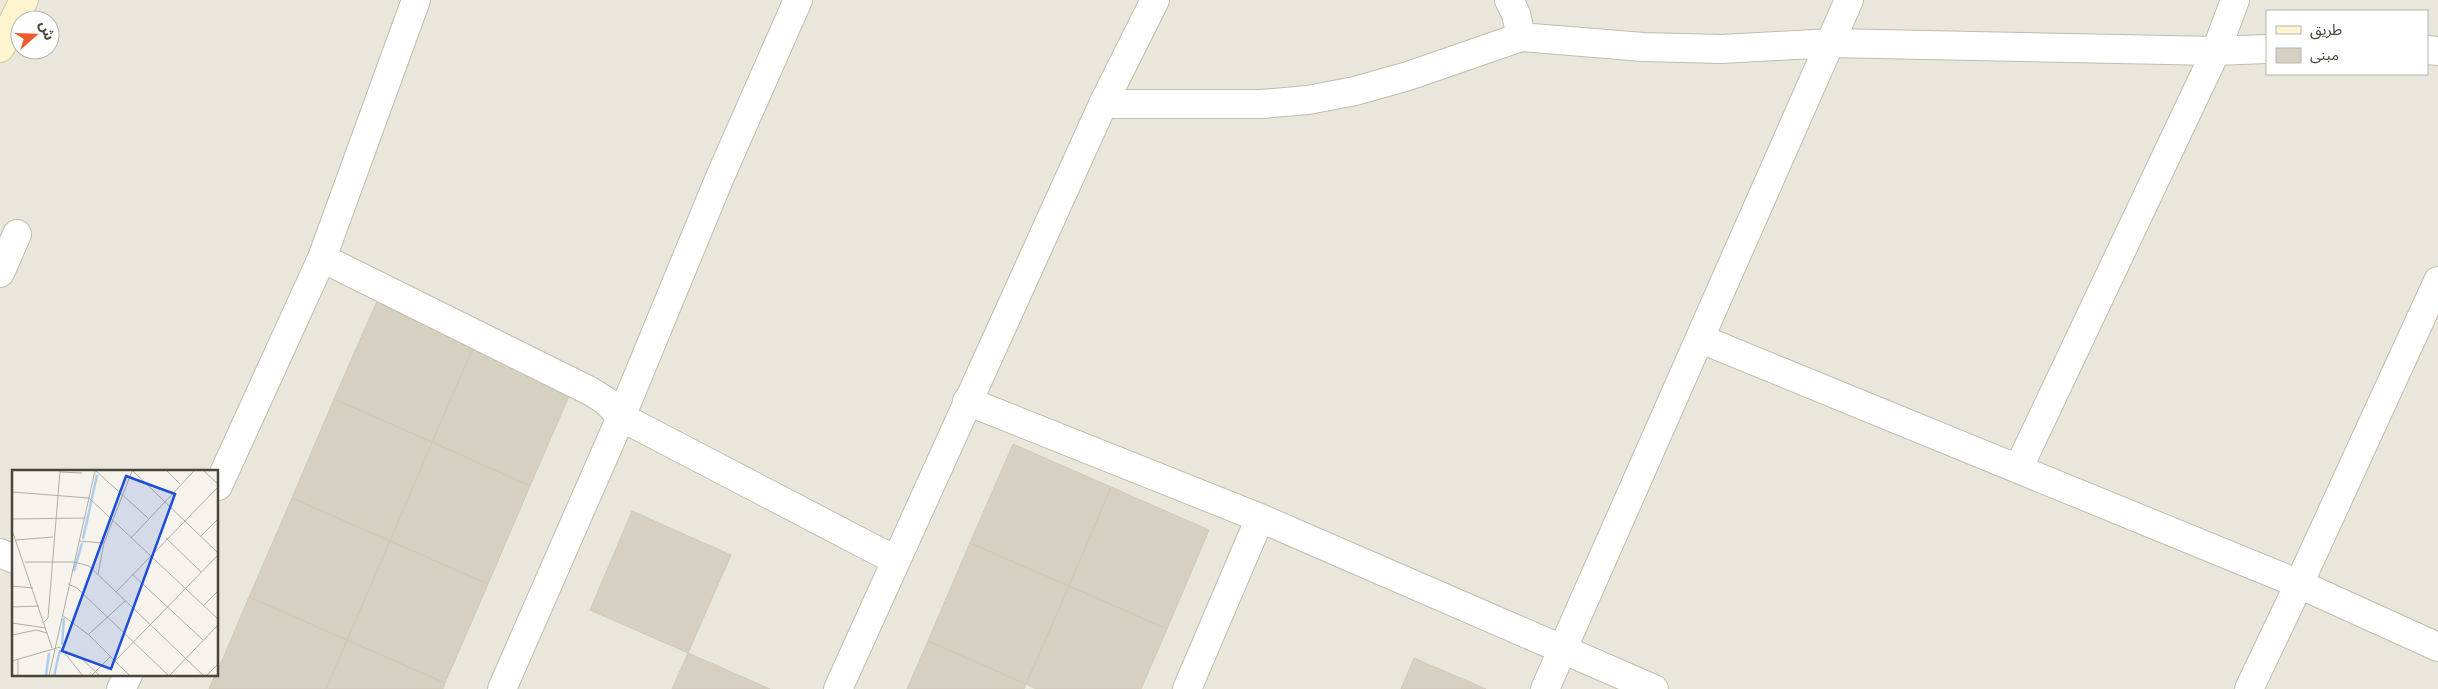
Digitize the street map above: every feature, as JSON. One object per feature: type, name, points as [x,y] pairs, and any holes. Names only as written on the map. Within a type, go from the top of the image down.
[{"type":"main road","points":[[0,48],[24,0]]},
{"type":"street","points":[[219,484],[322,258],[416,0]]},
{"type":"street","points":[[502,689],[621,417],[720,177],[798,0]]},
{"type":"street","points":[[838,689],[1103,104],[1155,0]]},
{"type":"street","points":[[1509,0],[1516,14],[1521,37]]},
{"type":"street","points":[[1545,689],[1850,0]]},
{"type":"street","points":[[2018,469],[2216,51],[2235,0]]},
{"type":"street","points":[[1103,104],[1262,104],[1308,100],[1355,91],[1408,76],[1521,37],[1643,47],[1722,49],[1831,43],[2216,51],[2266,49]]},
{"type":"street","points":[[0,274],[17,234]]},
{"type":"street","points":[[322,258],[590,391],[606,401],[621,417],[895,560]]},
{"type":"street","points":[[2249,689],[2438,281]]},
{"type":"street","points":[[1701,339],[2299,584],[2438,647]]},
{"type":"street","points":[[967,401],[1260,518],[1654,689]]},
{"type":"street","points":[[1187,689],[1260,518]]},
{"type":"street","points":[[0,553],[12,558]]},
{"type":"street","points":[[121,689],[128,676]]},
{"type":"shaded area","points":[[0,0],[2438,0],[2438,689],[0,689]]},
{"type":"building","points":[[377,301],[475,344],[432,442],[334,399]]},
{"type":"building","points":[[475,344],[573,387],[530,486],[432,442]]},
{"type":"building","points":[[334,399],[432,442],[390,541],[292,498]]},
{"type":"building","points":[[432,442],[530,486],[488,584],[390,541]]},
{"type":"building","points":[[1013,444],[1111,487],[1069,586],[970,543]]},
{"type":"building","points":[[1111,487],[1209,530],[1167,629],[1069,586]]},
{"type":"building","points":[[292,498],[390,541],[347,640],[249,597]]},
{"type":"building","points":[[632,511],[731,555],[688,653],[590,610]]},
{"type":"building","points":[[390,541],[488,584],[445,683],[347,640]]},
{"type":"building","points":[[970,543],[1069,586],[1026,684],[928,641]]},
{"type":"building","points":[[1069,586],[1167,629],[1141,689],[1036,689],[1026,684]]},
{"type":"building","points":[[249,597],[347,640],[326,689],[209,689],[215,676],[219,676],[219,668]]},
{"type":"building","points":[[347,640],[445,683],[443,689],[326,689]]},
{"type":"building","points":[[928,641],[1026,684],[1024,689],[907,689]]},
{"type":"building","points":[[688,653],[770,689],[672,689]]},
{"type":"building","points":[[1414,658],[1486,689],[1401,689]]}]
